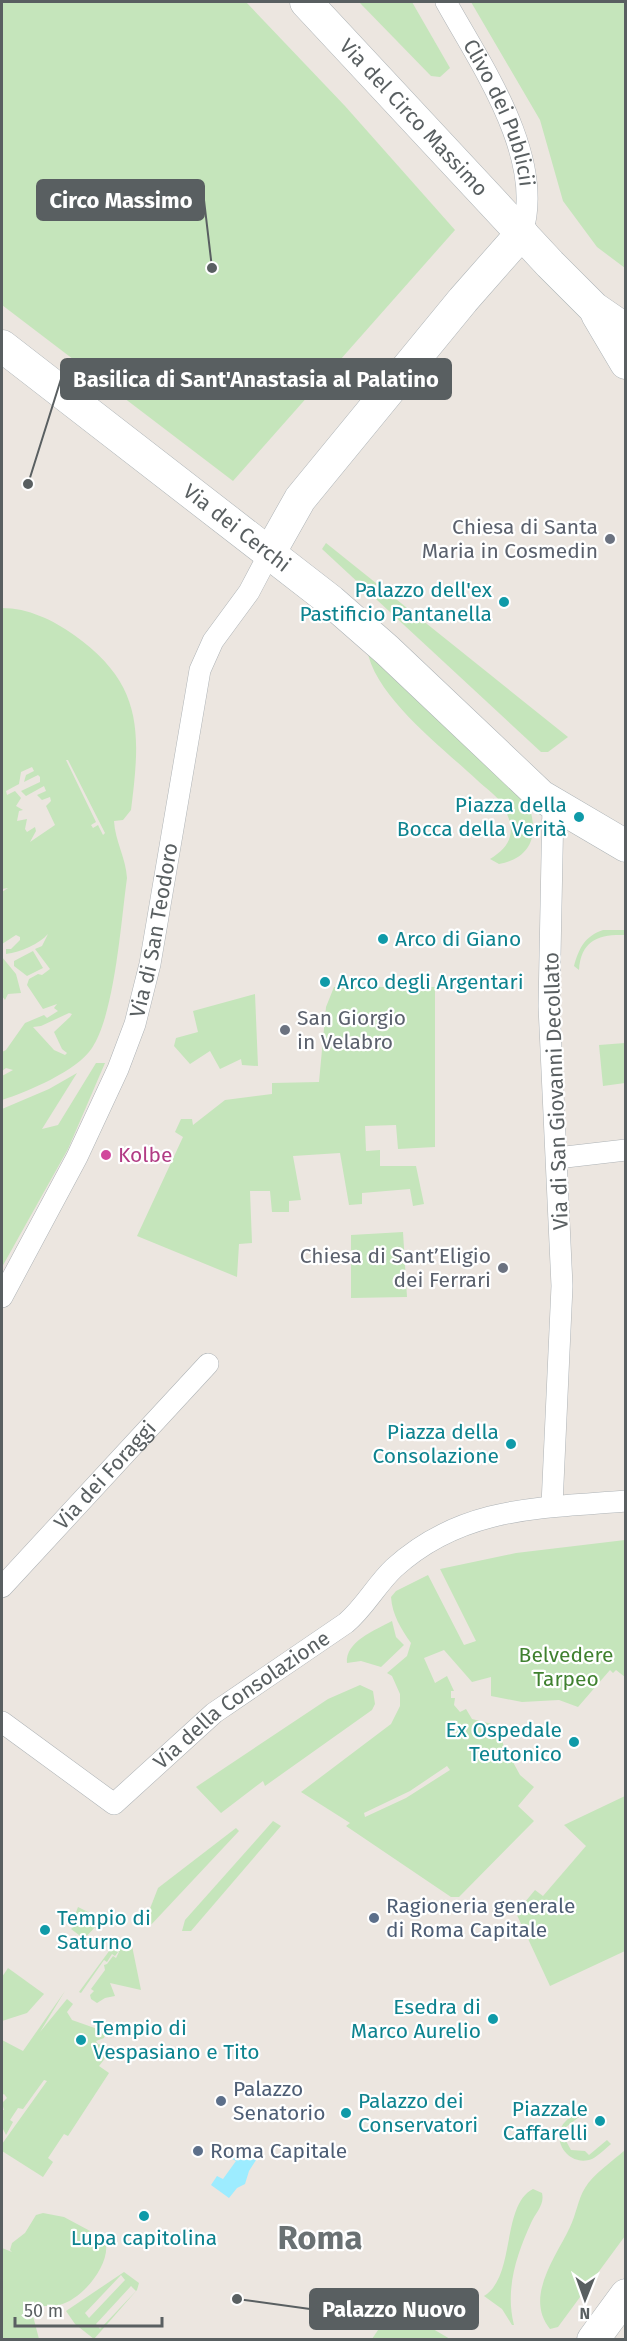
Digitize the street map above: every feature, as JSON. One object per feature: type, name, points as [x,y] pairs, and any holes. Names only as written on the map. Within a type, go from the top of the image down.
[{"type":"main road","name":"Via del Circo Massimo","points":[[306,2],[594,308]]},
{"type":"main road","points":[[269,554],[300,499],[463,300],[522,233]]},
{"type":"main road","points":[[594,308],[626,330]]},
{"type":"main road","points":[[594,308],[626,363]]},
{"type":"main road","name":"Via dei Cerchi","points":[[2,346],[363,628],[547,801]]},
{"type":"main road","points":[[547,801],[626,846]]},
{"type":"main road","points":[[593,2340],[626,2295]]},
{"type":"street","name":"Clivo dei Publicii","points":[[446,2],[499,100],[517,143],[528,198],[527,216],[522,233]]},
{"type":"street","name":"Via di San Teodoro","points":[[2,1297],[78,1157],[126,1049],[150,964],[200,670],[213,641],[249,592],[269,554]]},
{"type":"street","name":"Via di San Giovanni Decollato","points":[[547,801],[549,1006],[562,1256],[560,1376],[552,1505]]},
{"type":"street","points":[[557,1158],[626,1150]]},
{"type":"street","name":"Via dei Foraggi","points":[[2,1587],[208,1364]]},
{"type":"street","points":[[552,1505],[626,1501]]},
{"type":"street","name":"Via della Consolazione","points":[[2,1722],[114,1804],[214,1713],[346,1623],[393,1569],[411,1556],[455,1530],[509,1512],[552,1505]]},
{"type":"green space","points":[[2,2],[246,2],[345,106],[455,230],[233,481],[2,305]]},
{"type":"green space","points":[[359,2],[412,2],[450,68],[440,77],[431,76]]},
{"type":"green space","points":[[471,2],[625,2],[625,268],[597,247],[563,201],[540,120]]},
{"type":"green space","points":[[326,543],[568,737],[548,752],[541,752],[322,549]]},
{"type":"green space","points":[[2,608],[21,610],[58,624],[97,653],[125,691],[136,733],[136,756],[131,810],[123,820],[114,821],[127,878],[112,990],[100,1032],[92,1048],[75,1065],[38,1086],[2,1100],[2,1076],[13,1070],[6,1068],[2,1071],[2,1052],[6,1050],[25,1023],[44,1015],[47,1018],[58,1011],[54,1008],[57,1004],[43,1009],[27,985],[29,979],[38,974],[42,975],[50,969],[35,949],[42,946],[48,934],[29,947],[6,954],[6,949],[11,949],[20,937],[16,935],[2,944],[2,892],[8,888],[2,889]],"holes":[[[66,760],[105,833],[103,835],[98,825],[93,828],[91,825],[96,822]],[[32,767],[34,771],[26,775],[24,782],[38,775],[40,777],[40,782],[21,791],[26,796],[44,786],[46,791],[37,795],[42,800],[50,797],[51,801],[46,806],[55,825],[30,842],[36,831],[35,827],[27,832],[25,829],[27,819],[17,821],[19,811],[23,810],[16,806],[21,798],[15,791],[7,795],[6,791],[19,784],[21,772]],[[69,1013],[72,1014],[54,1032],[62,1049],[67,1053],[65,1055],[54,1050],[33,1027],[41,1026]]]},
{"type":"green space","points":[[367,649],[529,806],[533,826],[532,836],[530,844],[519,856],[499,864],[490,859],[503,848],[510,837],[510,823],[501,802],[429,737],[396,703],[372,667]]},
{"type":"green space","points":[[603,930],[625,930],[625,935],[607,936],[593,941],[583,952],[579,970],[574,966],[581,948],[587,939]]},
{"type":"green space","points":[[33,951],[43,968],[27,976],[14,966],[14,961]]},
{"type":"green space","points":[[2,957],[16,974],[21,993],[8,994],[5,1000],[2,996]]},
{"type":"green space","points":[[334,987],[435,987],[435,1147],[398,1149],[396,1125],[365,1126],[366,1151],[380,1150],[380,1166],[416,1166],[424,1204],[413,1206],[410,1189],[362,1193],[362,1204],[349,1205],[340,1153],[293,1156],[301,1200],[289,1201],[289,1212],[272,1212],[270,1191],[250,1191],[252,1243],[239,1244],[237,1277],[137,1236],[183,1137],[175,1132],[181,1119],[192,1119],[193,1125],[225,1100],[272,1094],[272,1083],[319,1082],[326,1007]]},
{"type":"green space","points":[[255,994],[258,1066],[242,1065],[241,1059],[220,1069],[210,1051],[190,1064],[174,1046],[176,1038],[198,1032],[193,1011]]},
{"type":"green space","points":[[625,1043],[625,1083],[603,1086],[599,1045]]},
{"type":"green space","points":[[96,1063],[105,1063],[68,1149],[2,1267],[2,1109],[49,1089],[77,1073],[42,1129],[58,1125]]},
{"type":"green space","points":[[403,1232],[407,1297],[351,1298],[351,1235]]},
{"type":"green space","name":"Belvedere Tarpeo","points":[[625,1540],[625,1677],[616,1670],[613,1673],[610,1670],[578,1707],[559,1700],[522,1702],[491,1696],[491,1677],[472,1682],[444,1650],[424,1658],[435,1683],[447,1676],[454,1691],[451,1691],[451,1698],[455,1698],[454,1705],[460,1712],[466,1709],[472,1719],[500,1726],[503,1744],[520,1775],[534,1787],[518,1806],[534,1821],[459,1897],[451,1897],[346,1826],[350,1823],[301,1792],[391,1724],[400,1706],[400,1694],[392,1676],[387,1673],[407,1656],[411,1643],[393,1609],[391,1597],[396,1591],[428,1575],[464,1645],[476,1641],[440,1569],[516,1553]],"holes":[[[447,1766],[450,1770],[406,1798],[365,1817],[364,1813],[410,1791]]]},
{"type":"green space","points":[[392,1621],[396,1637],[404,1645],[381,1667],[361,1661],[347,1663],[351,1649],[356,1643]]},
{"type":"green space","points":[[360,1685],[373,1691],[375,1704],[372,1710],[265,1786],[263,1781],[221,1813],[196,1787],[328,1699]]},
{"type":"green space","points":[[625,1796],[625,1951],[550,1986],[516,1913],[535,1890],[543,1896],[586,1846],[564,1825]]},
{"type":"green space","points":[[273,1821],[281,1826],[191,1931],[182,1931],[185,1920]]},
{"type":"green space","points":[[236,1828],[239,1831],[149,1927],[144,1924],[158,1888]]},
{"type":"green space","points":[[78,1907],[96,1916],[100,1922],[79,1944],[79,1935],[71,1929],[76,1924],[75,1915]]},
{"type":"green space","points":[[130,1936],[141,1990],[110,1983],[115,1996],[97,2003],[91,1999],[90,1995],[94,1991],[91,1989],[105,1970],[104,1965],[107,1964],[113,1956],[116,1958],[119,1952],[116,1949],[119,1942],[114,1949],[118,1952],[115,1956],[112,1954],[107,1962],[104,1960],[81,1993],[79,1992],[118,1939]]},
{"type":"green space","points":[[8,1968],[44,1994],[27,2013],[2,2021],[2,1977]]},
{"type":"green space","points":[[65,1991],[40,2032],[67,1999],[73,2004],[67,2012],[72,2020],[106,2032],[104,2038],[96,2041],[98,2044],[124,2051],[120,2058],[110,2052],[99,2066],[109,2073],[68,2136],[64,2134],[48,2158],[53,2162],[43,2177],[2,2151],[2,2144],[47,2081],[44,2080],[23,2109],[18,2108],[10,2120],[13,2122],[6,2135],[2,2127],[2,2110],[4,2110],[2,2103],[7,2098],[4,2094],[2,2095],[2,2040],[23,2051]]},
{"type":"green space","points":[[579,2110],[583,2114],[566,2127],[569,2131],[566,2141],[571,2150],[585,2151],[589,2155],[607,2140],[611,2144],[594,2158],[585,2161],[577,2160],[566,2153],[560,2140],[563,2124]]},
{"type":"green space","points":[[625,2150],[625,2236],[558,2327],[550,2329],[543,2317],[540,2304],[545,2277],[570,2227],[585,2188],[598,2173]]},
{"type":"green space","points":[[533,2189],[542,2193],[543,2197],[526,2235],[514,2273],[511,2286],[514,2325],[512,2325],[502,2309],[484,2296],[494,2287],[501,2274],[516,2210],[523,2197]]},
{"type":"green space","points":[[43,2213],[64,2217],[105,2239],[104,2259],[94,2279],[77,2296],[59,2305],[44,2306],[33,2316],[39,2339],[2,2339],[2,2248],[12,2252],[10,2250],[12,2243],[25,2233],[36,2215]]},
{"type":"green space","points":[[124,2272],[139,2283],[137,2290],[94,2339],[75,2324],[66,2311]],"holes":[[[121,2275],[125,2280],[89,2318],[85,2313]],[[131,2286],[136,2291],[100,2329],[96,2324]]]},
{"type":"green space","points":[[394,2306],[450,2339],[372,2339]]},
{"type":"water","points":[[236,2147],[256,2160],[245,2184],[237,2188],[229,2198],[211,2185],[217,2176],[223,2179],[236,2161],[229,2157]]},
{"type":"place","name":"Circo Massimo","points":[[212,268]]},
{"type":"place","name":"Basilica di Sant'Anastasia al Palatino","points":[[28,484]]},
{"type":"place","name":"Chiesa di Santa Maria in Cosmedin","points":[[610,539]]},
{"type":"place","name":"Palazzo dell'ex Pastificio Pantanella","points":[[504,602]]},
{"type":"place","name":"Piazza della Bocca della Verità","points":[[579,817]]},
{"type":"place","name":"Arco di Giano","points":[[383,939]]},
{"type":"place","name":"Arco degli Argentari","points":[[325,982]]},
{"type":"place","name":"San Giorgio in Velabro","points":[[285,1030]]},
{"type":"place","name":"Kolbe","points":[[106,1155]]},
{"type":"place","name":"Chiesa di Sant’Eligio dei Ferrari","points":[[503,1268]]},
{"type":"place","name":"Piazza della Consolazione","points":[[511,1444]]},
{"type":"place","name":"Ex Ospedale Teutonico","points":[[574,1742]]},
{"type":"place","name":"Ragioneria generale di Roma Capitale","points":[[374,1918]]},
{"type":"place","name":"Tempio di Saturno","points":[[45,1930]]},
{"type":"place","name":"Esedra di Marco Aurelio","points":[[493,2019]]},
{"type":"place","name":"Tempio di Vespasiano e Tito","points":[[81,2040]]},
{"type":"place","name":"Palazzo Senatorio","points":[[221,2101]]},
{"type":"place","name":"Palazzo dei Conservatori","points":[[346,2113]]},
{"type":"place","name":"Piazzale Caffarelli","points":[[600,2121]]},
{"type":"place","name":"Roma Capitale","points":[[198,2151]]},
{"type":"place","name":"Lupa capitolina","points":[[144,2216]]},
{"type":"place","name":"Palazzo Nuovo","points":[[237,2299]]},
{"type":"district","name":"Roma","points":[[320,2237]]}]
